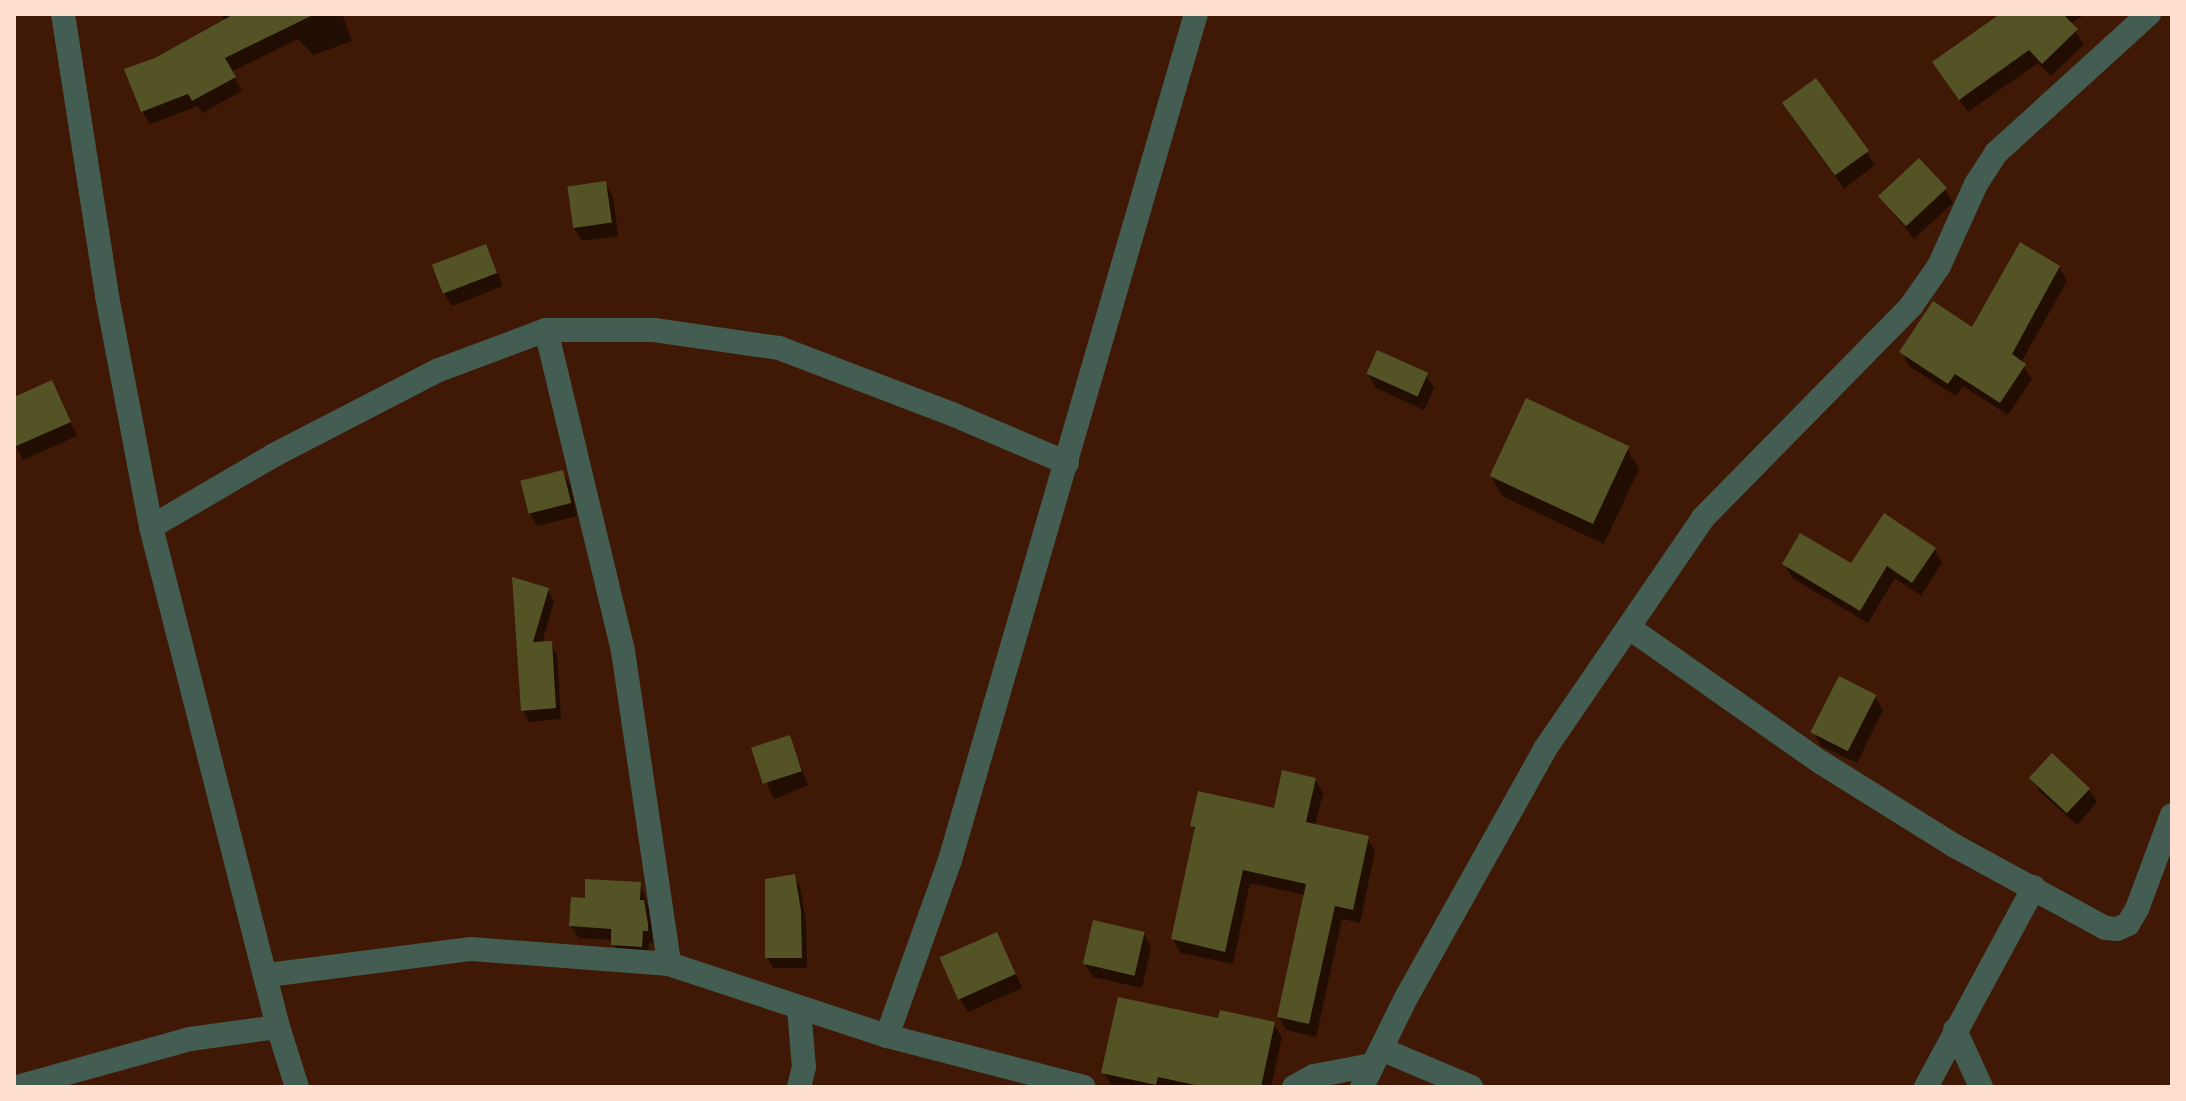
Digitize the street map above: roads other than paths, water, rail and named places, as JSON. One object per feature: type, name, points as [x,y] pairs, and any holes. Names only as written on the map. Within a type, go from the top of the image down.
[{"type":"street","points":[[63,14],[107,296],[151,527],[268,975],[278,1027],[297,1087]]},
{"type":"street","points":[[887,1036],[950,860],[1196,14]]},
{"type":"street","points":[[1371,1067],[1545,749],[1631,629],[1703,518],[1911,306],[1939,266],[1976,184],[1996,153],[2149,14]]},
{"type":"street","points":[[151,527],[274,455],[439,370],[546,330],[654,330],[779,348],[952,414],[1067,463]]},
{"type":"street","points":[[546,330],[623,651],[669,964]]},
{"type":"street","points":[[1631,629],[1822,763],[1953,845],[2105,928],[2117,929],[2128,924],[2137,909],[2172,815]]},
{"type":"street","points":[[1926,1087],[2034,887]]},
{"type":"street","points":[[268,975],[471,949],[669,964],[887,1036],[1084,1087]]},
{"type":"street","points":[[799,1009],[804,1067],[799,1087]]},
{"type":"street","points":[[17,1087],[190,1039],[278,1027]]},
{"type":"street","points":[[1955,1030],[1981,1087]]},
{"type":"street","points":[[1294,1087],[1314,1076],[1371,1067],[1471,1087]]}]
